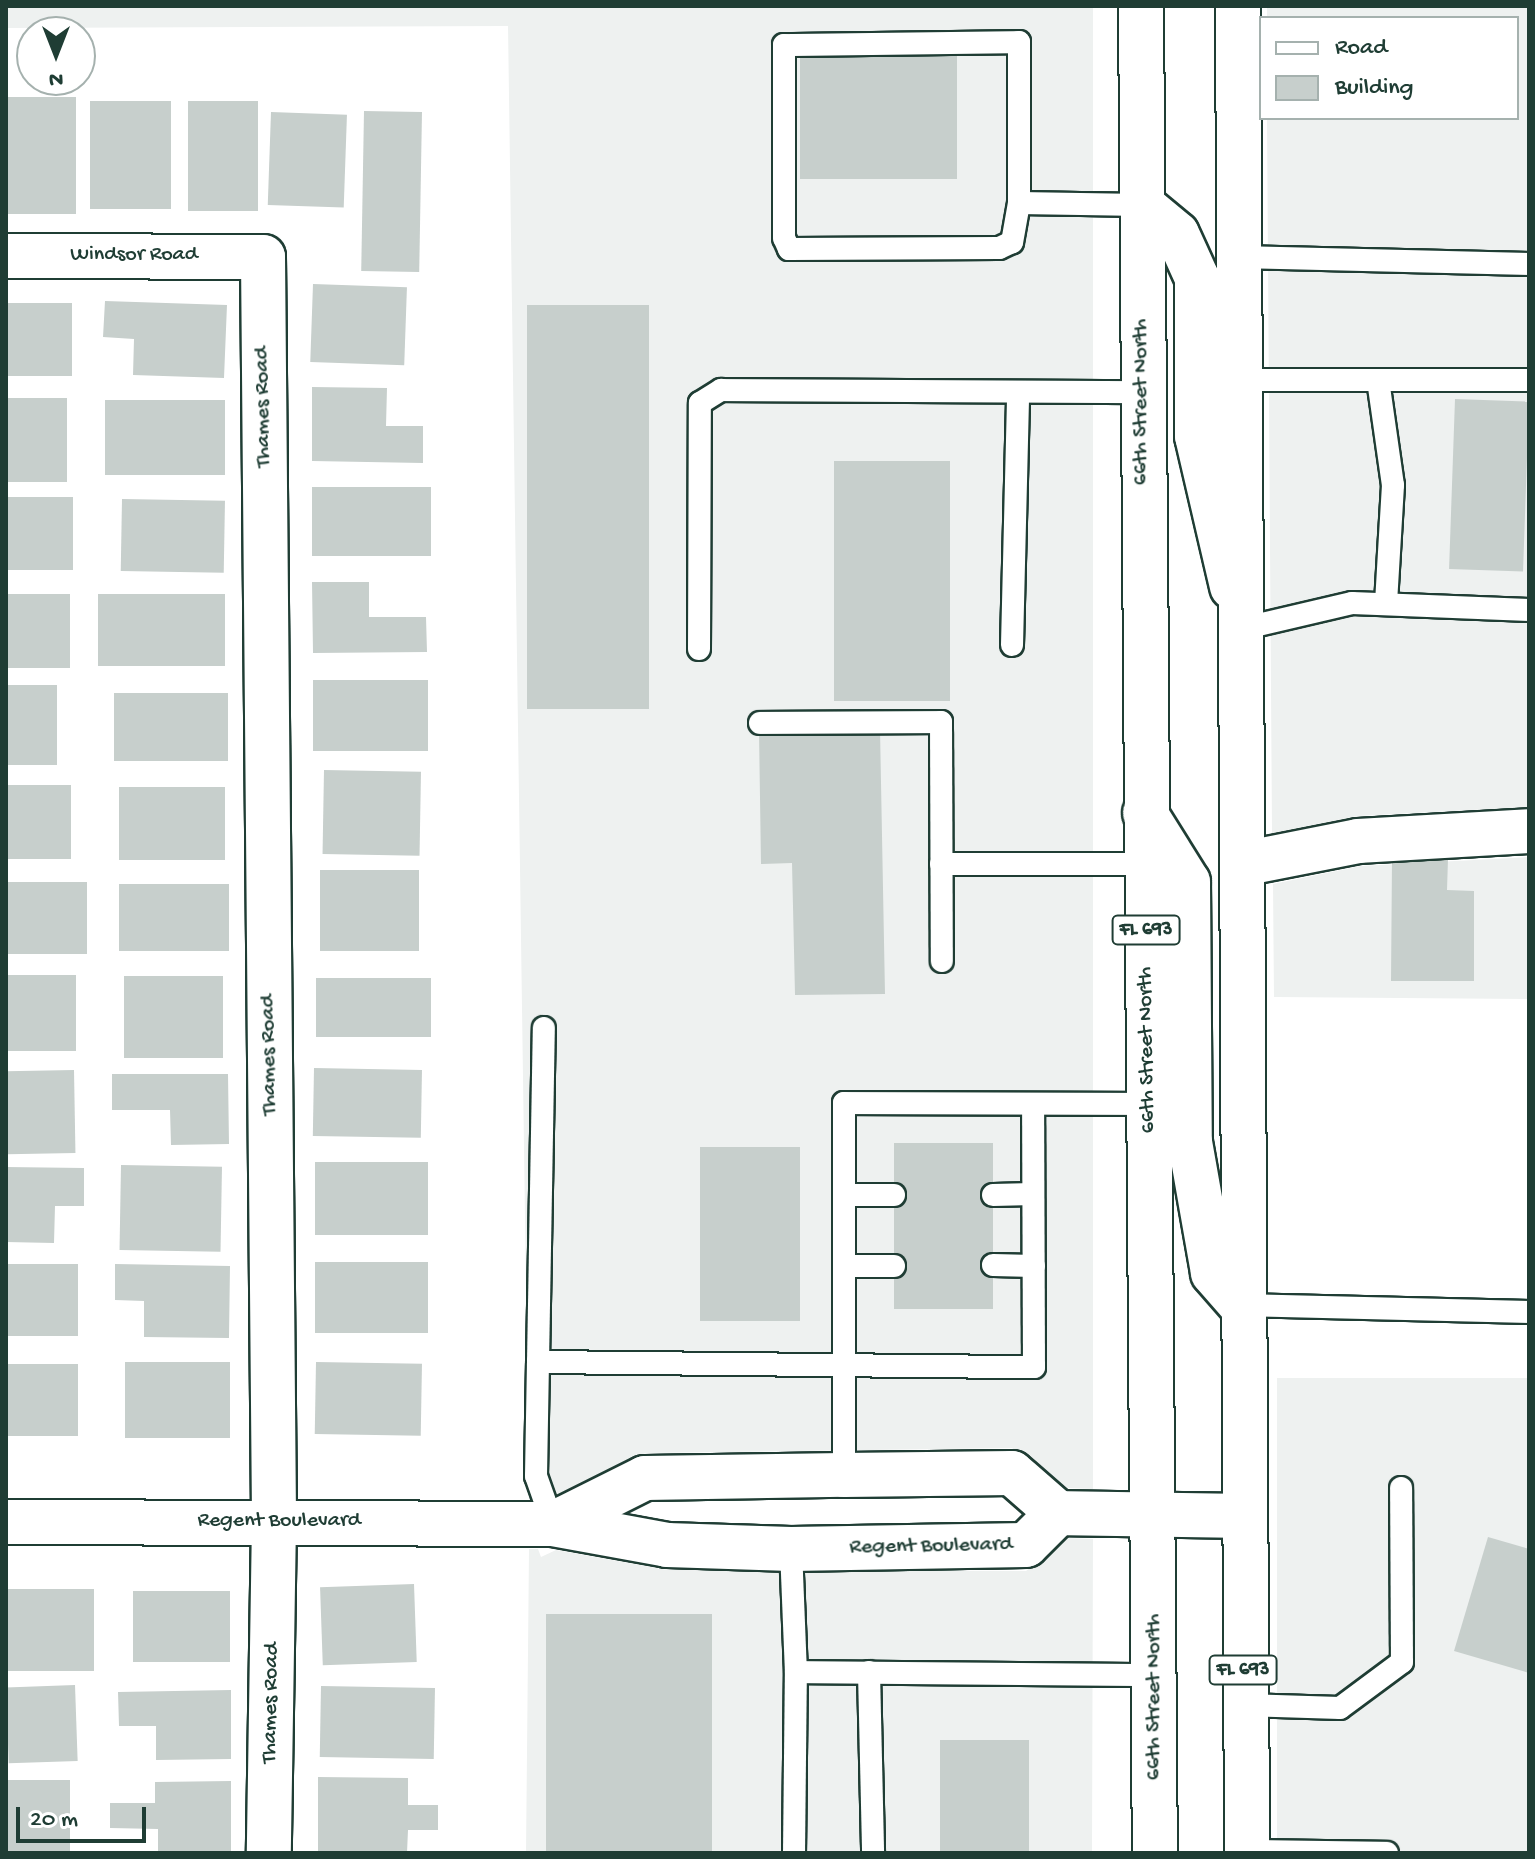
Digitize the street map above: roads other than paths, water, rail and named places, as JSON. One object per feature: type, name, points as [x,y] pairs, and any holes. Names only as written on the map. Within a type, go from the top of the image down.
[{"type":"main road","name":"66th Street North","points":[[1141,6],[1144,813],[1156,1515],[1155,1853]]},
{"type":"main road","name":"FL 693","points":[[1238,6],[1239,257],[1220,380],[1241,629],[1241,1516],[1246,1852]]},
{"type":"main road","points":[[1142,205],[1177,234],[1197,278],[1220,380]]},
{"type":"main road","name":"Windsor Road","points":[[6,256],[263,257]]},
{"type":"main road","name":"Thames Road","points":[[263,257],[274,1521],[269,1853]]},
{"type":"main road","points":[[1144,813],[1188,882],[1190,1142],[1213,1273],[1241,1305]]},
{"type":"main road","points":[[1242,864],[1358,841],[1529,831]]},
{"type":"main road","name":"Regent Boulevard","points":[[6,1522],[553,1524],[667,1545],[791,1549],[1026,1545],[1058,1513],[1012,1473],[645,1478],[553,1524]]},
{"type":"main road","points":[[1058,1513],[1241,1516]]},
{"type":"lane","points":[[1019,42],[1019,203],[1012,242],[999,248],[789,249],[784,45],[1019,42]]},
{"type":"lane","points":[[1019,203],[1142,205]]},
{"type":"lane","points":[[1239,257],[1529,264]]},
{"type":"lane","points":[[1220,380],[1529,380]]},
{"type":"lane","points":[[1378,380],[1393,485],[1386,604]]},
{"type":"lane","points":[[699,649],[700,403],[721,390],[1142,392]]},
{"type":"lane","points":[[1012,645],[1018,392]]},
{"type":"lane","points":[[1241,629],[1352,603],[1529,610]]},
{"type":"lane","points":[[760,723],[941,722],[942,961]]},
{"type":"lane","points":[[941,864],[1145,864]]},
{"type":"lane","points":[[544,1028],[536,1476],[553,1524]]},
{"type":"lane","points":[[844,1475],[844,1103],[1149,1104]]},
{"type":"lane","points":[[538,1362],[844,1368],[1034,1367],[1033,1104]]},
{"type":"lane","points":[[993,1195],[1033,1194]]},
{"type":"lane","points":[[844,1195],[894,1195]]},
{"type":"lane","points":[[993,1265],[1034,1266]]},
{"type":"lane","points":[[844,1266],[894,1266]]},
{"type":"lane","points":[[1241,1305],[1529,1312]]},
{"type":"lane","points":[[1244,1705],[1340,1708],[1402,1662],[1401,1488]]},
{"type":"lane","points":[[791,1549],[796,1672],[794,1853]]},
{"type":"lane","points":[[796,1672],[1155,1675]]},
{"type":"lane","points":[[869,1672],[873,1853]]},
{"type":"lane","points":[[1246,1852],[1387,1853]]}]
